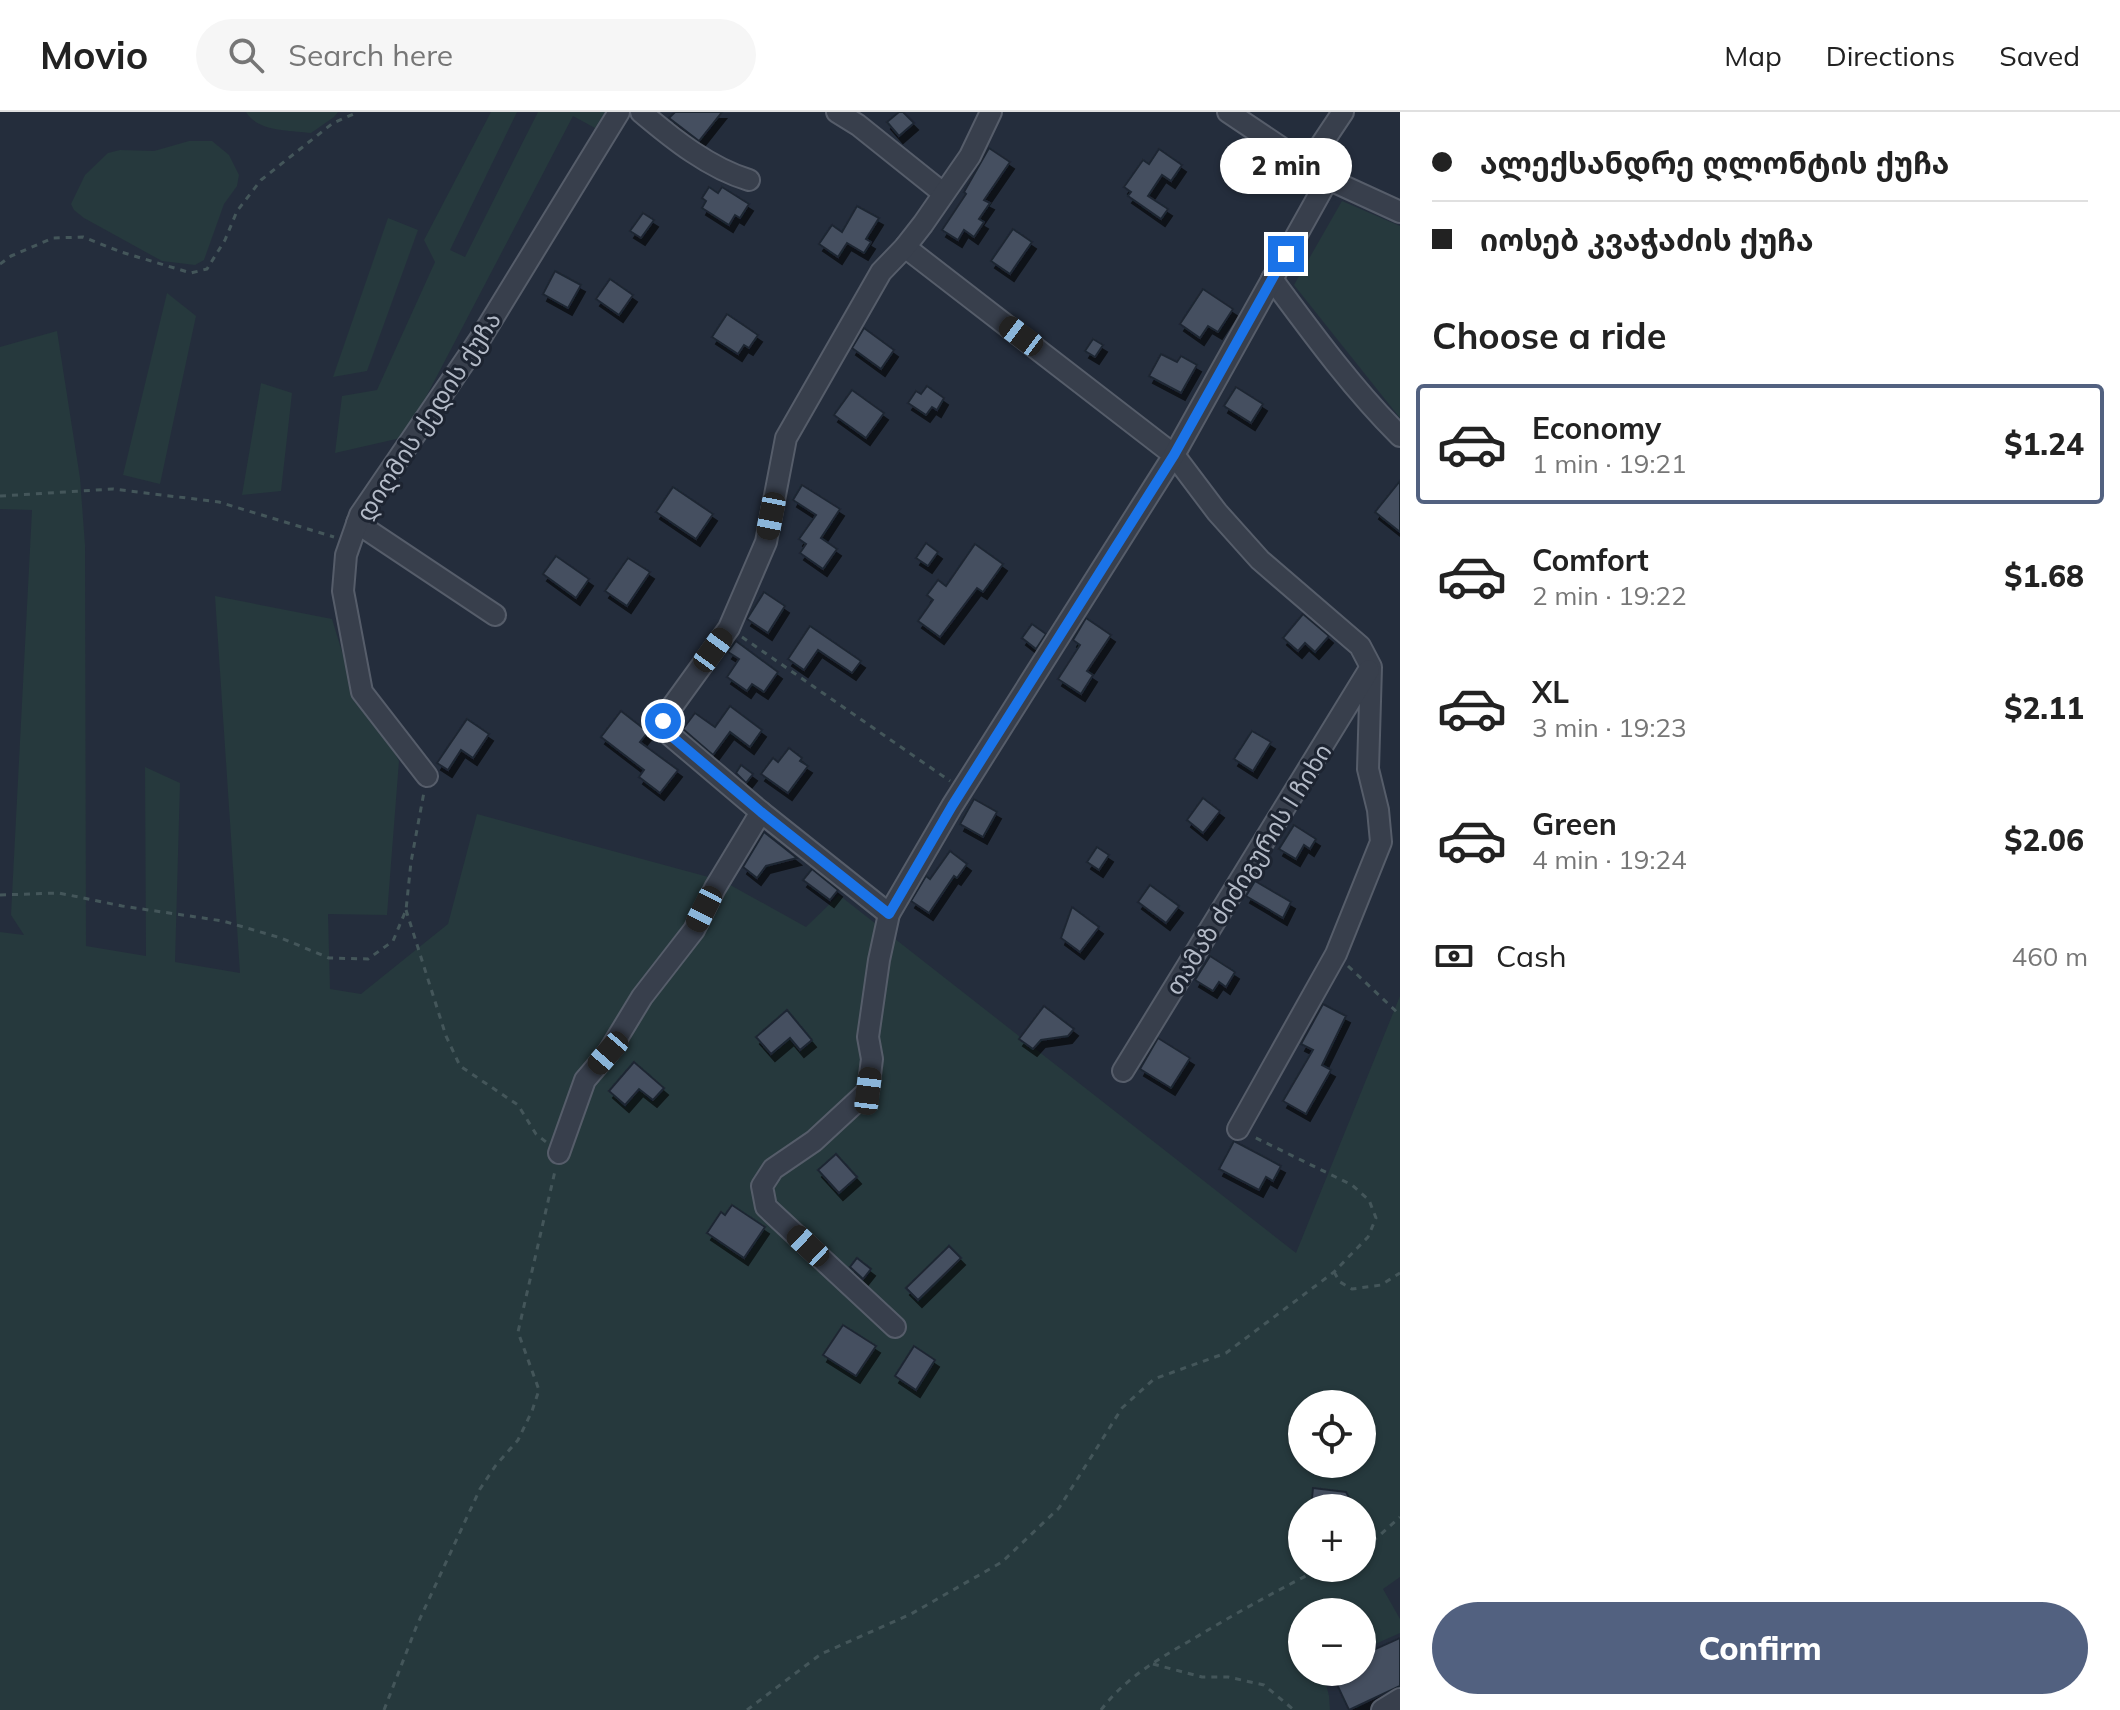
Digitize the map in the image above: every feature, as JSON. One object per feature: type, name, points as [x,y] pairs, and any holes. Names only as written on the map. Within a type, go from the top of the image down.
[{"type":"street","name":"დიღმის ქედის ქუჩა","points":[[427,776],[362,692],[343,591],[346,555],[360,515],[480,339],[619,112]]},
{"type":"street","points":[[641,112],[715,166],[749,180]]},
{"type":"street","points":[[837,112],[858,125],[943,193]]},
{"type":"street","points":[[889,914],[761,812],[665,728],[663,721],[729,628],[766,542],[786,438],[881,272],[905,247],[970,156],[991,112]]},
{"type":"street","points":[[1228,112],[1328,179],[1400,212]]},
{"type":"street","points":[[1307,166],[1343,112]]},
{"type":"street","points":[[895,1327],[766,1207],[762,1186],[773,1169],[814,1141],[868,1091],[872,1059],[868,1037],[889,914],[963,790],[1174,455],[1328,179]]},
{"type":"street","points":[[905,247],[1174,455],[1217,512],[1260,560],[1360,646],[1371,667],[1368,769],[1378,810],[1381,842],[1336,954],[1238,1129]]},
{"type":"street","points":[[1272,279],[1322,347],[1400,436]]},
{"type":"street","points":[[354,532],[495,615]]},
{"type":"street","name":"თამაზ ძიძიგურის I ჩიხი","points":[[1123,1071],[1371,667]]},
{"type":"street","points":[[559,1153],[585,1080],[608,1053],[642,997],[694,930],[715,888],[761,812]]},
{"type":"street","points":[[1382,1710],[1400,1699]]},
{"type":"path","points":[[0,264],[53,238],[83,237],[191,273],[207,269],[225,240],[237,211],[261,180],[333,123],[358,112]]},
{"type":"path","points":[[0,496],[113,489],[219,502],[354,532]]},
{"type":"path","points":[[729,628],[963,790]]},
{"type":"path","points":[[0,895],[59,893],[223,921],[281,938],[329,958],[368,959],[393,941],[406,910],[411,862],[427,776]]},
{"type":"path","points":[[384,1710],[417,1625],[480,1489],[518,1440],[539,1390],[518,1332],[559,1153],[536,1134],[518,1105],[460,1066],[446,1036],[406,910]]},
{"type":"path","points":[[1336,954],[1400,1015]]},
{"type":"path","points":[[747,1710],[821,1654],[911,1614],[1002,1562],[1059,1508],[1122,1408],[1154,1379],[1226,1353],[1334,1272],[1368,1237],[1376,1218],[1369,1200],[1352,1185],[1238,1129]]},
{"type":"path","points":[[1334,1272],[1340,1282],[1352,1289],[1381,1285],[1400,1273]]},
{"type":"path","points":[[1376,1539],[1400,1517]]},
{"type":"path","points":[[1101,1710],[1111,1696],[1151,1664],[1293,1582]]},
{"type":"path","points":[[1151,1664],[1202,1677],[1228,1677],[1264,1685],[1294,1710]]},
{"type":"green space","points":[[246,112],[338,112],[311,133],[266,127],[251,119]]},
{"type":"green space","points":[[491,112],[517,112],[450,250],[465,257],[538,112],[605,112],[595,128],[573,116],[405,437],[335,453],[342,396],[377,390],[435,262],[424,240]]},
{"type":"green space","points":[[189,141],[212,141],[229,155],[239,175],[237,186],[224,204],[204,260],[195,265],[162,261],[74,210],[71,204],[85,175],[108,153],[120,150],[154,151]]},
{"type":"green space","points":[[1342,201],[1400,226],[1400,418],[1294,285]]},
{"type":"green space","points":[[388,218],[418,230],[367,371],[333,377]]},
{"type":"green space","points":[[167,293],[196,316],[160,484],[123,475]]},
{"type":"green space","points":[[57,331],[80,478],[85,545],[86,946],[146,956],[145,767],[180,783],[175,962],[240,973],[215,596],[332,619],[346,665],[399,761],[387,915],[328,914],[330,989],[361,994],[448,924],[477,814],[723,881],[806,927],[839,895],[1296,1253],[1400,996],[1400,1577],[1383,1589],[1400,1619],[1400,1633],[1376,1644],[1376,1598],[1288,1598],[1288,1686],[1326,1686],[1330,1710],[0,1710],[0,932],[24,935],[11,915],[32,510],[0,509],[0,347]]},
{"type":"green space","points":[[261,383],[292,393],[281,491],[242,495]]},
{"type":"building","points":[[675,112],[722,112],[699,141],[669,118]]},
{"type":"building","points":[[899,112],[914,123],[899,136],[887,122]]},
{"type":"building","points":[[989,148],[1010,162],[984,200],[990,203],[979,219],[984,222],[974,237],[964,230],[958,240],[942,230],[966,194],[964,192]]},
{"type":"building","points":[[1159,149],[1182,165],[1171,181],[1162,175],[1148,196],[1168,209],[1161,219],[1128,196],[1131,192],[1124,187],[1143,160],[1149,164]]},
{"type":"building","points":[[709,187],[718,193],[722,187],[749,204],[740,218],[735,215],[729,225],[702,208],[706,201],[702,198]]},
{"type":"building","points":[[857,206],[879,218],[866,239],[871,242],[864,253],[847,243],[838,257],[819,244],[832,225],[842,232]]},
{"type":"building","points":[[643,213],[654,220],[641,238],[630,231]]},
{"type":"building","points":[[1013,229],[1032,242],[1010,274],[991,261]]},
{"type":"building","points":[[555,271],[581,285],[568,308],[543,294]]},
{"type":"building","points":[[610,279],[633,295],[619,315],[596,299]]},
{"type":"building","points":[[1203,289],[1233,309],[1218,332],[1208,326],[1200,338],[1180,324]]},
{"type":"building","points":[[727,314],[758,335],[749,348],[744,345],[738,354],[712,337]]},
{"type":"building","points":[[864,328],[894,350],[881,369],[852,348]]},
{"type":"building","points":[[1093,339],[1103,345],[1095,357],[1085,351]]},
{"type":"building","points":[[1161,354],[1177,362],[1181,356],[1197,365],[1181,393],[1149,376]]},
{"type":"building","points":[[927,386],[944,398],[937,410],[932,407],[926,415],[908,403],[916,391],[921,394]]},
{"type":"building","points":[[1236,387],[1263,404],[1251,423],[1224,406]]},
{"type":"building","points":[[852,390],[884,413],[866,438],[834,415]]},
{"type":"building","points":[[1400,481],[1400,532],[1375,512]]},
{"type":"building","points":[[802,485],[840,509],[821,538],[837,549],[823,569],[800,553],[806,544],[799,539],[816,515],[793,500]]},
{"type":"building","points":[[673,487],[713,514],[696,539],[656,512]]},
{"type":"building","points":[[926,543],[938,552],[928,566],[916,558]]},
{"type":"building","points":[[975,544],[1003,564],[983,592],[977,588],[940,637],[918,621],[933,600],[927,595],[938,580],[946,586]]},
{"type":"building","points":[[556,556],[589,579],[576,598],[543,574]]},
{"type":"building","points":[[628,558],[650,572],[627,606],[605,591]]},
{"type":"building","points":[[764,592],[785,606],[768,633],[747,619]]},
{"type":"building","points":[[1303,614],[1329,636],[1315,652],[1305,643],[1298,651],[1283,638]]},
{"type":"building","points":[[1086,618],[1111,635],[1087,671],[1093,675],[1081,694],[1058,679],[1080,645],[1073,640]]},
{"type":"building","points":[[1032,624],[1046,634],[1036,649],[1022,638]]},
{"type":"building","points":[[810,626],[861,661],[852,673],[818,650],[804,670],[788,659]]},
{"type":"building","points":[[736,641],[778,672],[764,692],[752,684],[747,691],[727,677],[739,659],[728,652]]},
{"type":"building","points":[[730,706],[762,730],[750,747],[730,732],[713,755],[683,729],[695,713],[715,727]]},
{"type":"building","points":[[621,711],[648,732],[640,742],[678,770],[660,793],[639,777],[644,770],[601,737]]},
{"type":"building","points":[[467,719],[489,734],[473,758],[461,750],[448,770],[437,763]]},
{"type":"building","points":[[1252,731],[1271,742],[1253,771],[1234,759]]},
{"type":"building","points":[[789,748],[808,766],[788,793],[761,774],[773,758],[778,762]]},
{"type":"building","points":[[741,765],[753,774],[746,783],[736,773]]},
{"type":"building","points":[[1203,798],[1220,811],[1203,833],[1187,820]]},
{"type":"building","points":[[974,799],[997,812],[983,837],[960,824]]},
{"type":"building","points":[[1294,825],[1316,839],[1310,849],[1304,845],[1296,859],[1279,849]]},
{"type":"building","points":[[764,832],[797,858],[766,866],[757,878],[743,867]]},
{"type":"building","points":[[1097,847],[1109,855],[1099,870],[1087,862]]},
{"type":"building","points":[[950,851],[967,864],[957,878],[954,876],[929,913],[911,901],[926,876],[930,879]]},
{"type":"building","points":[[812,869],[838,890],[830,900],[803,880]]},
{"type":"building","points":[[1255,881],[1291,902],[1283,918],[1246,896]]},
{"type":"building","points":[[1150,885],[1179,906],[1166,923],[1138,902]]},
{"type":"building","points":[[1072,907],[1099,927],[1080,952],[1061,938]]},
{"type":"building","points":[[1210,956],[1235,972],[1226,987],[1219,982],[1213,991],[1195,980]]},
{"type":"building","points":[[1323,1004],[1346,1016],[1322,1065],[1331,1070],[1306,1114],[1283,1101],[1313,1050],[1301,1044]]},
{"type":"building","points":[[1044,1006],[1074,1029],[1068,1036],[1041,1040],[1033,1049],[1019,1039]]},
{"type":"building","points":[[787,1010],[812,1040],[800,1050],[790,1038],[771,1054],[756,1037]]},
{"type":"building","points":[[1158,1038],[1190,1058],[1171,1088],[1140,1069]]},
{"type":"building","points":[[634,1062],[664,1088],[653,1100],[639,1089],[625,1105],[609,1091]]},
{"type":"building","points":[[1234,1141],[1281,1166],[1273,1181],[1266,1177],[1259,1190],[1219,1169]]},
{"type":"building","points":[[836,1154],[857,1177],[839,1193],[818,1170]]},
{"type":"building","points":[[732,1205],[765,1227],[744,1258],[707,1233],[721,1212],[725,1215]]},
{"type":"building","points":[[949,1246],[961,1258],[918,1300],[906,1288]]},
{"type":"building","points":[[857,1258],[871,1269],[863,1279],[850,1267]]},
{"type":"building","points":[[843,1325],[876,1346],[856,1376],[823,1355]]},
{"type":"building","points":[[914,1346],[935,1360],[916,1390],[895,1376]]},
{"type":"building","points":[[1313,1488],[1347,1494],[1312,1494]]},
{"type":"building","points":[[1400,1638],[1400,1686],[1349,1710],[1338,1686],[1376,1686],[1376,1649]]},
{"type":"route","points":[[663,721],[670,735],[889,914],[952,806],[1174,455],[1286,254]]}]
